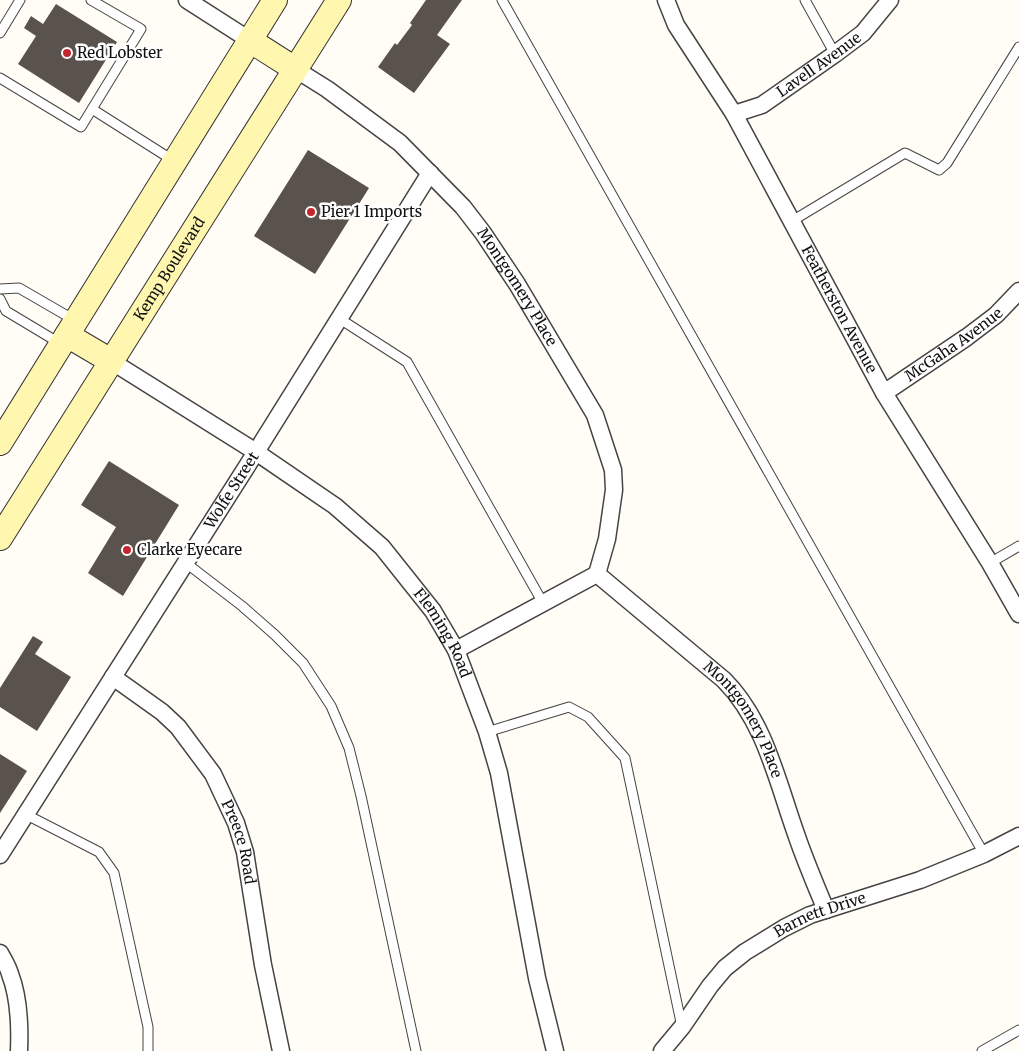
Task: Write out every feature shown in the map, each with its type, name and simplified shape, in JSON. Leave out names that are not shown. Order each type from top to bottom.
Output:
[{"type":"main road","points":[[0,443],[276,0]]},
{"type":"main road","name":"Kemp Boulevard","points":[[0,538],[339,0]]},
{"type":"main road","points":[[251,40],[296,69]]},
{"type":"main road","points":[[68,334],[111,361]]},
{"type":"street","points":[[187,0],[251,40]]},
{"type":"street","name":"Featherston Avenue","points":[[666,0],[676,25],[734,114],[884,393],[990,563],[1019,614]]},
{"type":"street","name":"Lavell Avenue","points":[[734,114],[762,105],[835,54],[863,33],[890,0]]},
{"type":"street","name":"Montgomery Place","points":[[296,69],[327,89],[400,143],[463,207],[517,284],[595,415],[612,470],[614,490],[607,539],[597,574],[724,680],[735,691],[747,708],[766,747],[826,910]]},
{"type":"street","name":"Wolfe Street","points":[[0,855],[340,319],[430,173]]},
{"type":"street","name":"McGaha Avenue","points":[[884,393],[967,337],[996,315],[1019,291]]},
{"type":"street","name":"Fleming Road","points":[[111,361],[256,452],[336,506],[382,547],[433,611],[456,650],[488,732],[499,773],[537,978],[555,1051]]},
{"type":"street","points":[[456,650],[597,574]]},
{"type":"street","name":"Preece Road","points":[[113,677],[162,712],[178,727],[213,774],[236,823],[245,852],[281,1051]]},
{"type":"street","name":"Barnett Drive","points":[[662,1051],[725,968],[784,928],[810,915],[920,880],[984,854],[1019,836]]},
{"type":"street","points":[[0,952],[11,974],[20,1036],[19,1051]]},
{"type":"lane","points":[[0,33],[20,0]]},
{"type":"lane","points":[[0,78],[81,127],[141,29],[91,0]]},
{"type":"lane","points":[[502,0],[984,854]]},
{"type":"lane","points":[[805,0],[835,54]]},
{"type":"lane","points":[[792,221],[905,154],[939,170],[948,163],[1019,47]]},
{"type":"lane","points":[[92,109],[176,162]]},
{"type":"lane","points":[[0,289],[19,288],[68,334]]},
{"type":"lane","points":[[0,299],[6,311],[68,334]]},
{"type":"lane","points":[[340,319],[407,362],[543,603]]},
{"type":"lane","points":[[990,563],[1019,546]]},
{"type":"lane","points":[[186,563],[242,606],[275,635],[303,663],[331,706],[349,748],[361,796],[416,1051]]},
{"type":"lane","points":[[488,732],[569,707],[588,717],[626,758],[682,1027]]},
{"type":"lane","points":[[25,814],[99,852],[114,873],[148,1027],[148,1051]]},
{"type":"lane","points":[[982,1051],[1019,1030]]},
{"type":"building","points":[[426,0],[462,0],[437,35],[450,44],[414,93],[378,67],[395,43],[397,45],[412,25],[410,23]]},
{"type":"building","name":"Red Lobster","points":[[56,4],[117,42],[79,103],[18,64],[36,36],[24,28],[31,16],[43,24]]},
{"type":"building","name":"Pier 1 Imports","points":[[308,150],[369,188],[315,274],[254,236]]},
{"type":"building","name":"Clarke Eyecare","points":[[109,461],[179,505],[123,596],[88,573],[116,527],[81,505]]},
{"type":"building","points":[[33,636],[43,642],[35,654],[71,677],[37,731],[0,707],[0,688]]},
{"type":"building","points":[[0,754],[27,771],[0,813]]},
{"type":"place","name":"Red Lobster","points":[[67,53]]},
{"type":"place","name":"Pier 1 Imports","points":[[311,212]]},
{"type":"place","name":"Clarke Eyecare","points":[[127,550]]}]
